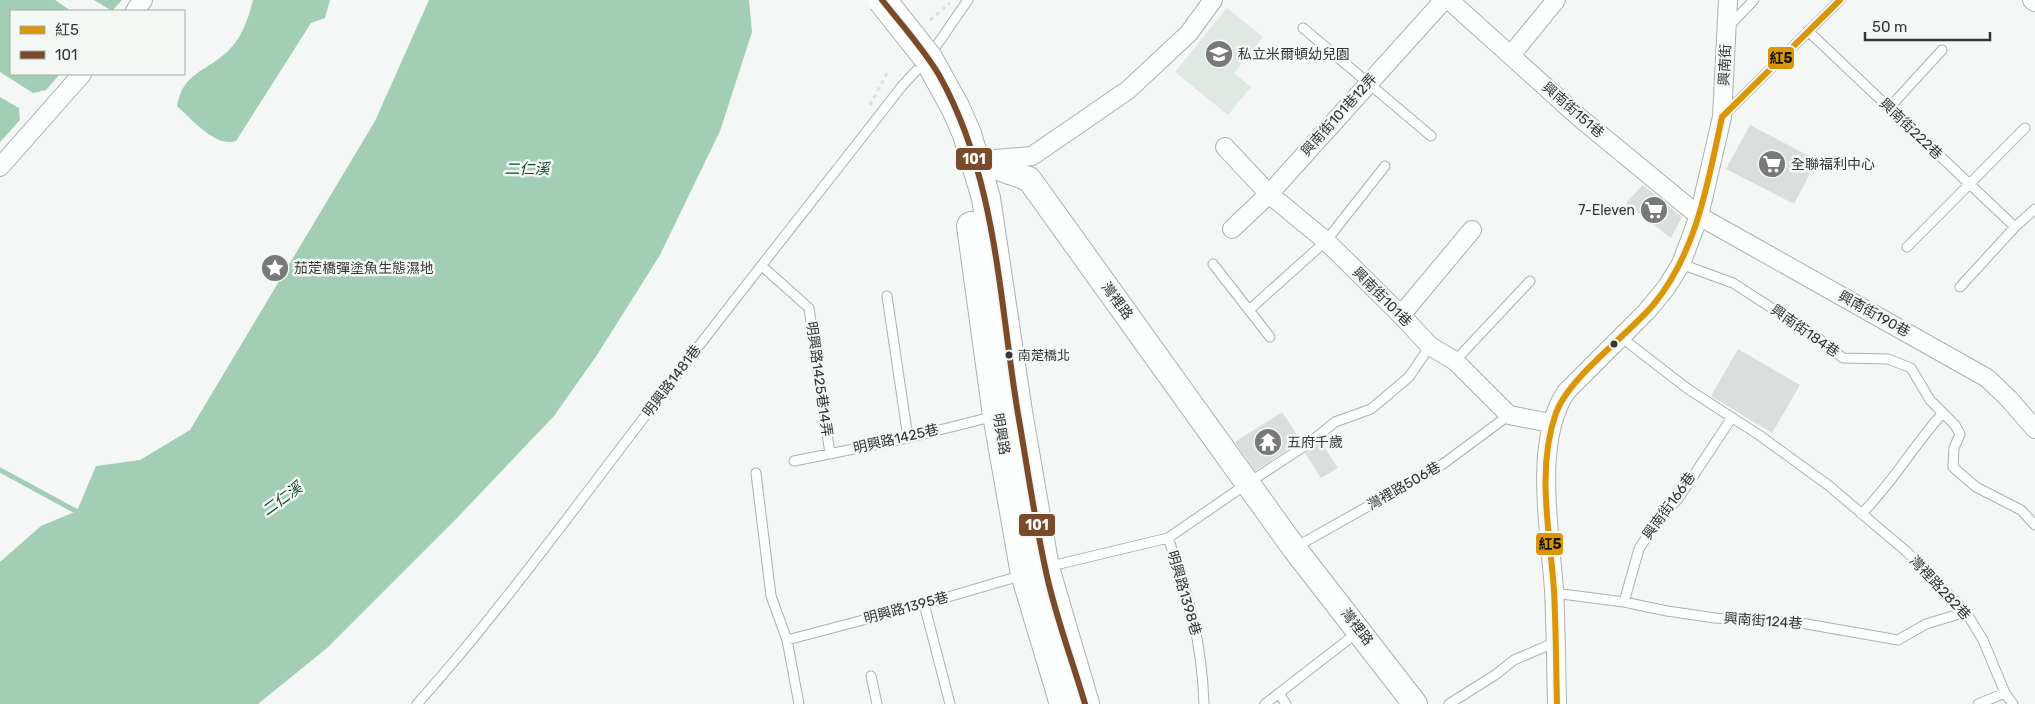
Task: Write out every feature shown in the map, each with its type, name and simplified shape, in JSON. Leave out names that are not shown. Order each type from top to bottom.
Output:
[{"type":"main road","name":"明興路","points":[[882,0],[928,58],[955,107],[976,160],[986,198],[1018,412],[1035,571],[1085,704]]},
{"type":"main road","name":"明興路","points":[[976,160],[968,204],[998,415],[1064,704]]},
{"type":"street","points":[[976,160],[1032,156],[1128,90],[1189,33],[1213,0]]},
{"type":"street","name":"興南街101巷12弄","points":[[1232,229],[1269,194],[1444,0]]},
{"type":"street","name":"興南街151巷","points":[[1449,0],[1580,118],[1699,216]]},
{"type":"street","points":[[1511,55],[1556,0]]},
{"type":"street","name":"興南街","points":[[1557,704],[1554,593],[1546,467],[1551,423],[1556,406],[1566,392],[1622,338],[1666,288],[1680,264],[1699,216],[1722,117],[1728,0]]},
{"type":"street","points":[[0,168],[81,75]]},
{"type":"street","name":"興南街101巷","points":[[1225,147],[1269,194],[1326,241],[1402,314],[1430,346],[1455,361],[1509,415]]},
{"type":"street","name":"灣裡路","points":[[976,160],[1029,179],[1294,548],[1416,704]]},
{"type":"street","name":"興南街190巷","points":[[1699,216],[1986,378],[2009,398],[2035,429]]},
{"type":"street","points":[[1402,314],[1472,230]]},
{"type":"street","points":[[1509,415],[1551,423]]},
{"type":"lane","points":[[928,58],[968,0]]},
{"type":"lane","points":[[1727,27],[1754,0]]},
{"type":"lane","points":[[1722,117],[1840,0]]},
{"type":"lane","points":[[1303,28],[1367,84],[1431,136]]},
{"type":"lane","name":"興南街222巷","points":[[1808,31],[2015,227]]},
{"type":"lane","points":[[1889,108],[1942,50]]},
{"type":"lane","name":"明興路1481巷","points":[[417,704],[451,666],[523,576],[902,86],[928,58]]},
{"type":"lane","points":[[1907,247],[2025,128]]},
{"type":"lane","points":[[1249,310],[1326,241],[1385,166]]},
{"type":"lane","points":[[1960,287],[2015,227],[2035,209]]},
{"type":"lane","points":[[1213,264],[1270,337]]},
{"type":"lane","name":"興南街184巷","points":[[1680,264],[1733,283],[1818,338],[1843,358],[1888,359],[1911,368],[1930,400],[1955,425],[1960,434],[1954,448],[1953,467],[1976,487],[2021,510],[2035,525]]},
{"type":"lane","name":"明興路1425巷14弄","points":[[762,266],[809,308],[830,454]]},
{"type":"lane","points":[[1455,361],[1530,281]]},
{"type":"lane","points":[[887,296],[908,438]]},
{"type":"lane","points":[[1622,338],[1731,419],[1759,436],[1828,485],[1861,514],[1899,471],[1920,437],[1942,414]]},
{"type":"lane","points":[[1168,538],[1248,482],[1308,444],[1335,422],[1371,409],[1409,377],[1430,346]]},
{"type":"lane","name":"明興路1425巷","points":[[794,461],[908,438],[998,415]]},
{"type":"lane","name":"灣裡路506巷","points":[[1294,548],[1443,464],[1509,415]]},
{"type":"lane","name":"興南街166巷","points":[[1624,602],[1638,549],[1658,519],[1678,498],[1731,419]]},
{"type":"lane","points":[[756,473],[771,596],[787,640],[799,704]]},
{"type":"lane","name":"灣裡路282巷","points":[[1861,514],[1907,552],[1966,612],[1984,640],[2005,693],[2013,704]]},
{"type":"lane","name":"明興路1398巷","points":[[1035,571],[1168,538],[1183,579],[1197,633],[1202,660],[1204,704]]},
{"type":"lane","name":"明興路1395巷","points":[[787,640],[924,604],[1035,571]]},
{"type":"lane","name":"興南街124巷","points":[[1554,593],[1624,602],[1667,611],[1760,622],[1801,623],[1898,640],[1926,624],[1966,612]]},
{"type":"lane","points":[[924,604],[950,704]]},
{"type":"lane","points":[[1265,704],[1360,630]]},
{"type":"lane","points":[[1449,704],[1495,675],[1514,660],[1556,642]]},
{"type":"lane","points":[[871,676],[877,704]]},
{"type":"lane","points":[[1279,693],[1286,704]]},
{"type":"lane","points":[[1978,704],[2005,693]]},
{"type":"path","points":[[930,20],[954,0]]},
{"type":"shaded area","name":"私立米爾頓幼兒園","points":[[1227,8],[1263,37],[1234,73],[1251,87],[1228,115],[1175,72]]},
{"type":"water","points":[[0,0],[55,0],[70,10],[10,10],[10,75],[59,75],[46,90],[33,93],[0,72]]},
{"type":"water","points":[[94,0],[122,0],[113,10]]},
{"type":"water","points":[[253,0],[330,0],[325,18],[311,23],[236,141],[228,142],[220,140],[204,131],[177,106],[184,86],[190,79],[220,58],[233,46],[247,21]]},
{"type":"water","name":"二仁溪","points":[[429,0],[749,0],[752,32],[720,131],[660,255],[597,355],[554,416],[457,518],[327,648],[258,704],[0,704],[0,562],[41,526],[77,511],[96,466],[140,460],[190,430],[375,121]]},
{"type":"water","points":[[0,97],[19,108],[20,120],[0,142]]},
{"type":"building","name":"全聯福利中心","points":[[1750,125],[1817,160],[1794,204],[1726,169]]},
{"type":"building","name":"7-Eleven","points":[[1643,185],[1682,217],[1671,238],[1626,203]]},
{"type":"building","points":[[1738,349],[1800,385],[1772,433],[1711,396]]},
{"type":"building","name":"五府千歲","points":[[1282,412],[1301,441],[1255,471],[1235,442]]},
{"type":"building","points":[[1321,442],[1338,468],[1321,478],[1305,453]]},
{"type":"waterway","points":[[0,470],[83,515]]},
{"type":"transit line","name":"101","points":[[882,0],[919,46],[939,75],[958,114],[973,155],[993,240],[1018,414],[1041,548],[1053,601],[1085,704]]},
{"type":"transit line","name":"紅5","points":[[1722,117],[1840,0]]},
{"type":"transit line","name":"紅5","points":[[1557,704],[1554,590],[1546,501],[1547,456],[1550,434],[1556,413],[1573,385],[1654,304],[1681,262],[1691,239],[1706,191],[1722,117]]},
{"type":"place","name":"私立米爾頓幼兒園","points":[[1219,54]]},
{"type":"place","name":"全聯福利中心","points":[[1772,164]]},
{"type":"place","name":"7-Eleven","points":[[1654,210]]},
{"type":"place","name":"茄萣橋彈塗魚生態濕地","points":[[275,268]]},
{"type":"place","name":"南萣橋北","points":[[1009,355]]},
{"type":"place","name":"五府千歲","points":[[1268,442]]}]
